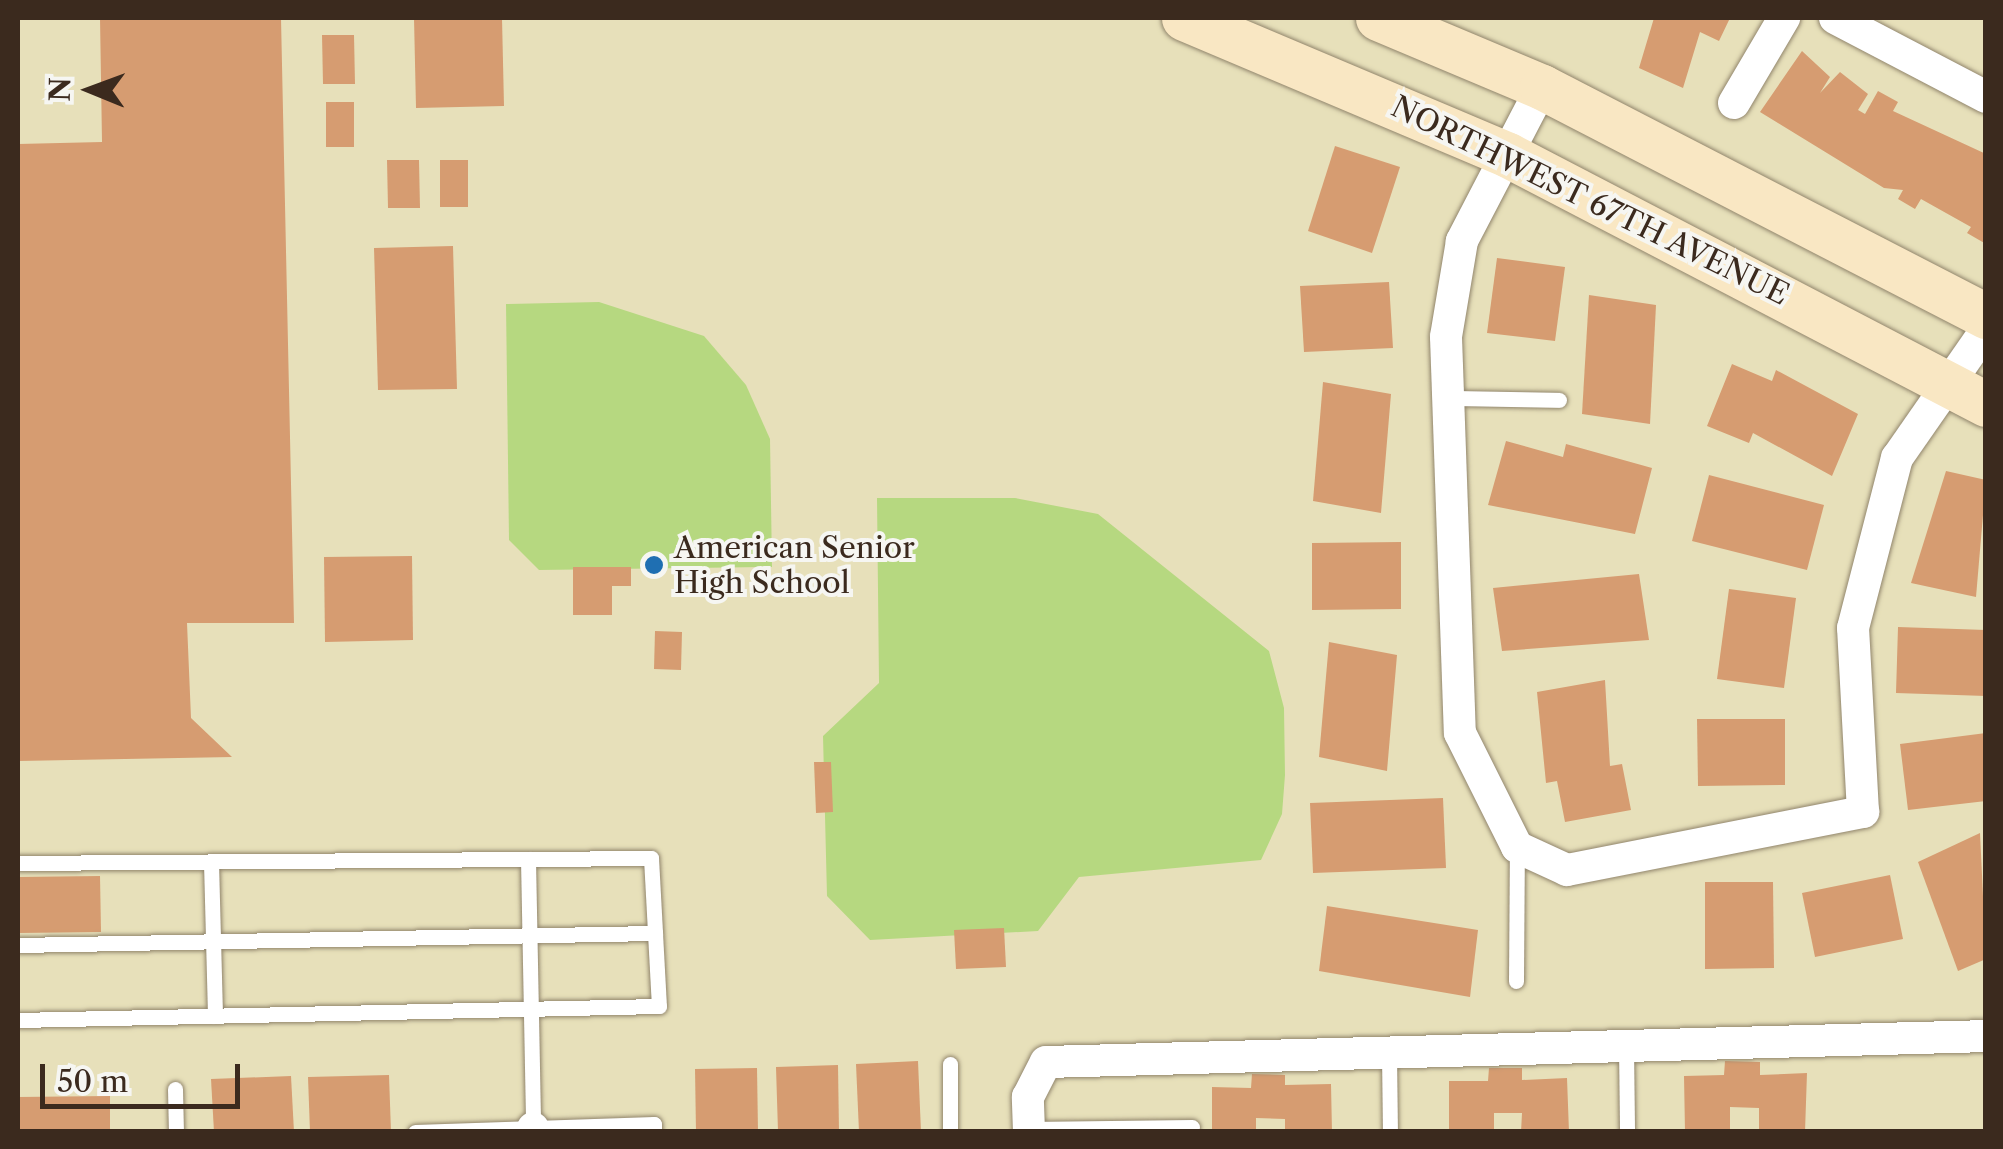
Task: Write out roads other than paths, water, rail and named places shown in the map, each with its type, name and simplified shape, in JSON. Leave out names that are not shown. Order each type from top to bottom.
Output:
[{"type":"main road","name":"NORTHWEST 67TH AVENUE","points":[[1184,18],[1508,155],[1966,394]]},
{"type":"main road","points":[[1378,18],[1542,87],[1986,316]]},
{"type":"street","points":[[1734,103],[1784,18]]},
{"type":"street","points":[[1836,18],[1986,97]]},
{"type":"street","points":[[1542,87],[1462,241],[1446,337],[1460,733],[1516,847],[1567,870],[1863,812],[1853,628],[1897,458],[1966,394],[1986,330]]},
{"type":"street","points":[[1028,1130],[1028,1097],[1046,1062],[1986,1036]]},
{"type":"lane","points":[[1448,398],[1559,400]]},
{"type":"lane","points":[[1516,847],[1516,981]]},
{"type":"lane","points":[[18,863],[651,858],[659,1006],[18,1020]]},
{"type":"lane","points":[[528,859],[533,1130]]},
{"type":"lane","points":[[211,862],[215,1016]]},
{"type":"lane","points":[[18,945],[655,932]]},
{"type":"lane","points":[[1626,1046],[1628,1132]]},
{"type":"lane","points":[[1389,1053],[1390,1132]]},
{"type":"lane","points":[[950,1064],[950,1132]]},
{"type":"lane","points":[[175,1089],[176,1132]]},
{"type":"lane","points":[[416,1132],[654,1124],[654,1132]]},
{"type":"lane","points":[[1028,1130],[1192,1127]]},
{"type":"place","name":"American Senior High School","points":[[654,565]]}]
